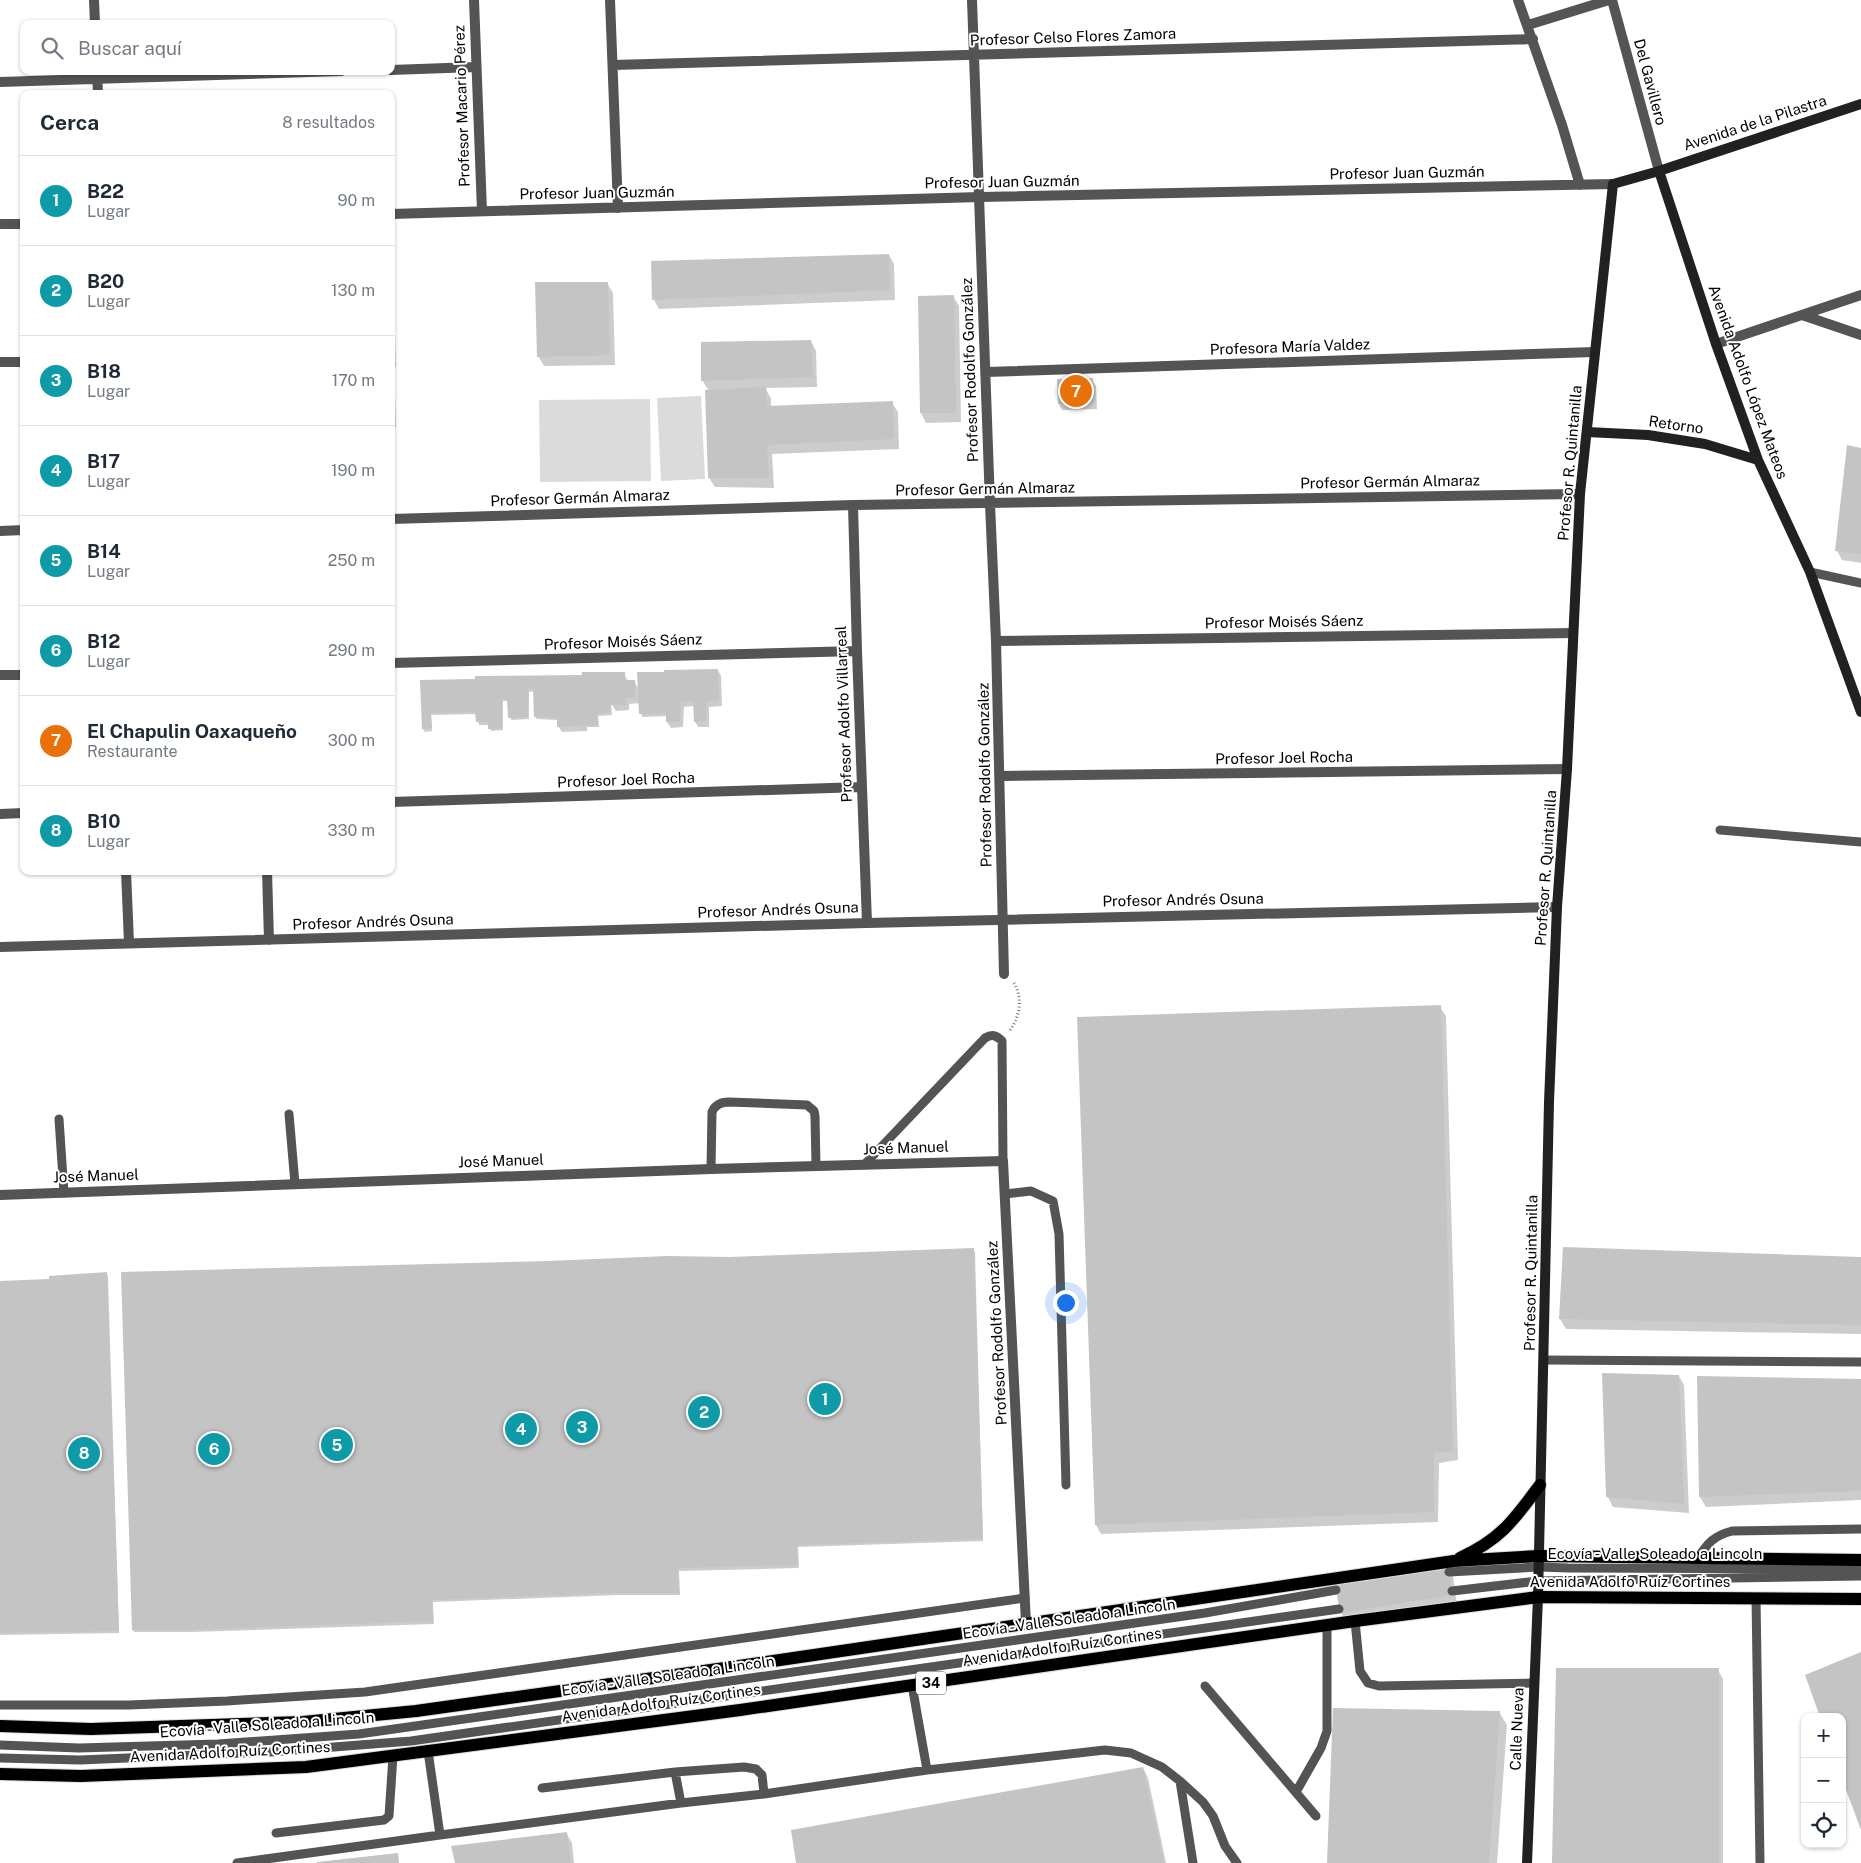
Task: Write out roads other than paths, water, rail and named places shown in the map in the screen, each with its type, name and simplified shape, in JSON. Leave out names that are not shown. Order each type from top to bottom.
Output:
[{"type":"main road","points":[[1451,1567],[1495,1538],[1513,1522],[1540,1485]]},
{"type":"main road","name":"Avenida Adolfo Ruíz Cortines","points":[[0,1726],[90,1729],[304,1722],[406,1712],[732,1667],[1026,1623],[1451,1567],[1539,1561],[1697,1559],[1861,1560]]},
{"type":"main road","name":"Avenida Adolfo Ruíz Cortines","points":[[0,1774],[81,1776],[306,1767],[912,1685],[1538,1596],[1861,1599]]},
{"type":"street","points":[[94,0],[95,20]]},
{"type":"street","name":"Profesor Macario Pérez","points":[[474,0],[482,211]]},
{"type":"street","points":[[610,0],[618,208]]},
{"type":"street","name":"Profesor Rodolfo González","points":[[972,0],[1001,776],[1004,974]]},
{"type":"street","points":[[1518,0],[1533,39],[1580,185]]},
{"type":"street","points":[[1528,25],[1611,0]]},
{"type":"street","name":"Del Gavillero","points":[[1611,0],[1659,171]]},
{"type":"street","name":"Profesor Celso Flores Zamora","points":[[613,65],[1533,39]]},
{"type":"street","points":[[395,70],[476,67]]},
{"type":"street","points":[[0,82],[97,75],[98,90]]},
{"type":"street","name":"Avenida de la Pilastra","points":[[1613,184],[1659,171],[1861,104]]},
{"type":"street","name":"Avenida Adolfo López Mateos","points":[[1659,171],[1716,344],[1758,460],[1810,572],[1861,712]]},
{"type":"street","name":"Profesor Juan Guzmán","points":[[395,214],[980,197],[1613,184]]},
{"type":"street","name":"Profesor R. Quintanilla","points":[[1538,1582],[1549,1102],[1557,907],[1567,769],[1580,494],[1613,184]]},
{"type":"street","points":[[0,224],[20,224]]},
{"type":"street","points":[[1716,344],[1861,295]]},
{"type":"street","points":[[1802,315],[1861,335]]},
{"type":"street","name":"Profesora María Valdez","points":[[986,372],[1595,352]]},
{"type":"street","points":[[0,362],[20,362]]},
{"type":"street","name":"Retorno","points":[[1587,432],[1648,435],[1705,444],[1758,460]]},
{"type":"street","name":"Profesor Germán Almaraz","points":[[395,519],[853,505],[1580,494]]},
{"type":"street","name":"Profesor Adolfo Villarreal","points":[[853,505],[856,651],[867,922]]},
{"type":"street","points":[[0,531],[20,530]]},
{"type":"street","name":"Profesor Moisés Sáenz","points":[[996,641],[1573,633]]},
{"type":"street","name":"Profesor Moisés Sáenz","points":[[395,664],[856,651]]},
{"type":"street","points":[[0,675],[20,675]]},
{"type":"street","name":"Profesor Joel Rocha","points":[[1001,776],[1567,769]]},
{"type":"street","name":"Profesor Joel Rocha","points":[[395,802],[862,788]]},
{"type":"street","points":[[0,814],[20,813]]},
{"type":"street","points":[[126,875],[129,943]]},
{"type":"street","points":[[267,875],[269,940]]},
{"type":"street","name":"Profesor Andrés Osuna","points":[[0,947],[867,922],[1557,907]]},
{"type":"street","name":"Profesor Rodolfo González","points":[[1003,1161],[1026,1623]]},
{"type":"street","name":"José Manuel","points":[[0,1195],[711,1169],[1003,1161]]},
{"type":"street","name":"Calle Nueva","points":[[1527,1863],[1538,1582]]},
{"type":"lane","points":[[1810,572],[1861,583]]},
{"type":"lane","points":[[1720,830],[1861,842]]},
{"type":"lane","name":"Profesor Rodolfo González","points":[[864,1165],[985,1038],[991,1035],[998,1036],[1002,1041],[1003,1161]]},
{"type":"lane","points":[[711,1169],[712,1112],[718,1104],[729,1102],[808,1105],[814,1111],[815,1116],[816,1166]]},
{"type":"lane","points":[[289,1114],[295,1184]]},
{"type":"lane","points":[[59,1119],[64,1193]]},
{"type":"lane","points":[[1005,1194],[1031,1191],[1053,1201],[1059,1234],[1066,1485]]},
{"type":"lane","points":[[1544,1360],[1861,1362]]},
{"type":"lane","points":[[1697,1559],[1709,1542],[1720,1534],[1732,1531],[1861,1529]]},
{"type":"lane","name":"Ecovía - Valle Soleado a Lincoln","points":[[1539,1561],[1568,1568],[1861,1569]]},
{"type":"lane","points":[[1452,1591],[1538,1582],[1861,1576]]},
{"type":"lane","name":"Ecovía - Valle Soleado a Lincoln","points":[[0,1745],[79,1748],[218,1744],[359,1734],[1204,1613],[1336,1590]]},
{"type":"lane","points":[[0,1705],[207,1702],[300,1698],[365,1692],[1025,1598]]},
{"type":"lane","points":[[1756,1598],[1760,1863]]},
{"type":"lane","points":[[0,1758],[80,1760],[156,1757],[270,1752],[411,1741],[1339,1609]]},
{"type":"lane","points":[[1355,1621],[1360,1671],[1368,1684],[1388,1686],[1534,1683]]},
{"type":"lane","points":[[1296,1792],[1327,1731],[1327,1626]]},
{"type":"lane","points":[[912,1685],[927,1770]]},
{"type":"lane","points":[[1206,1686],[1316,1816]]},
{"type":"lane","points":[[237,1863],[681,1803],[764,1794],[927,1770],[1105,1750],[1131,1753],[1162,1767],[1180,1781],[1203,1802],[1213,1816],[1226,1846],[1237,1863]]},
{"type":"lane","points":[[428,1751],[440,1835]]},
{"type":"lane","points":[[276,1833],[384,1820],[388,1816],[393,1756]]},
{"type":"lane","points":[[542,1788],[675,1772],[744,1767],[759,1771],[762,1775],[764,1794]]},
{"type":"lane","points":[[675,1772],[681,1803]]},
{"type":"lane","points":[[1180,1781],[1193,1863]]},
{"type":"place","name":"El Chapulin Oaxaqueño","points":[[1076,391]]},
{"type":"place","name":"B22","points":[[825,1399]]},
{"type":"place","name":"B20","points":[[704,1412]]},
{"type":"place","name":"B18","points":[[582,1427]]},
{"type":"place","name":"B17","points":[[521,1429]]},
{"type":"place","name":"B14","points":[[337,1445]]},
{"type":"place","name":"B12","points":[[214,1449]]},
{"type":"place","name":"B10","points":[[84,1453]]}]
